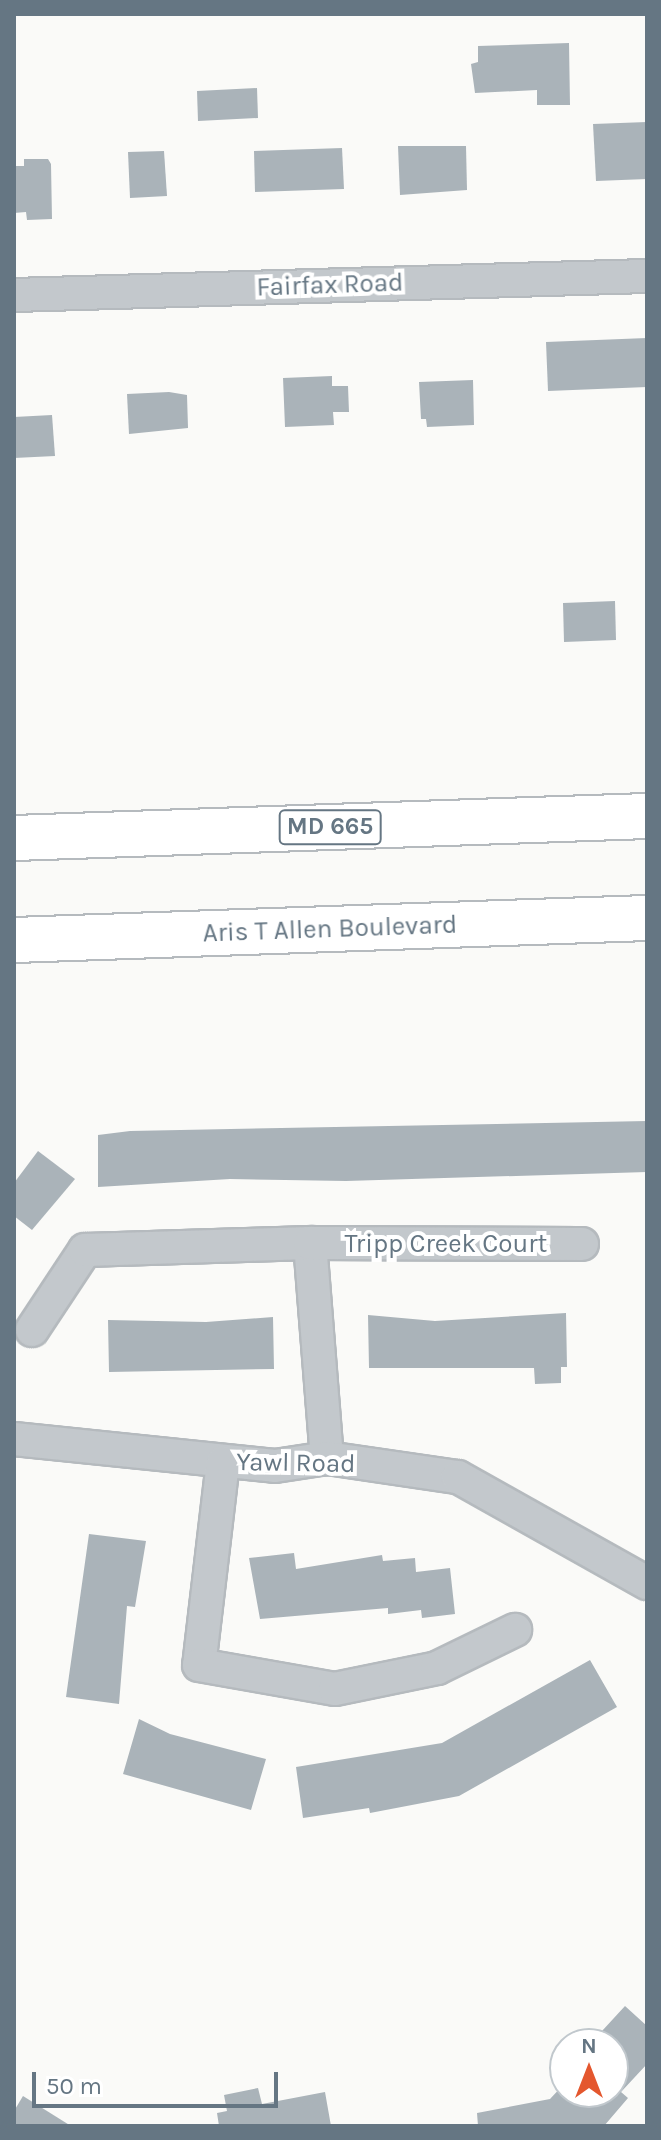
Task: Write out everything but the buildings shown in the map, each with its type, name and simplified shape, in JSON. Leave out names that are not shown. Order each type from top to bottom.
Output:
[{"type":"main road","name":"MD 665","points":[[14,838],[647,816]]},
{"type":"main road","name":"Aris T Allen Boulevard","points":[[14,940],[647,918]]},
{"type":"street","name":"Fairfax Road","points":[[14,295],[647,276]]},
{"type":"street","name":"Tripp Creek Court","points":[[310,1243],[327,1458]]},
{"type":"street","name":"Tripp Creek Court","points":[[32,1330],[85,1250],[310,1243],[582,1244]]},
{"type":"street","name":"Yawl Road","points":[[14,1439],[275,1466],[327,1458],[458,1477],[647,1583]]},
{"type":"street","points":[[223,1462],[199,1665],[335,1689],[437,1668],[515,1630]]}]
